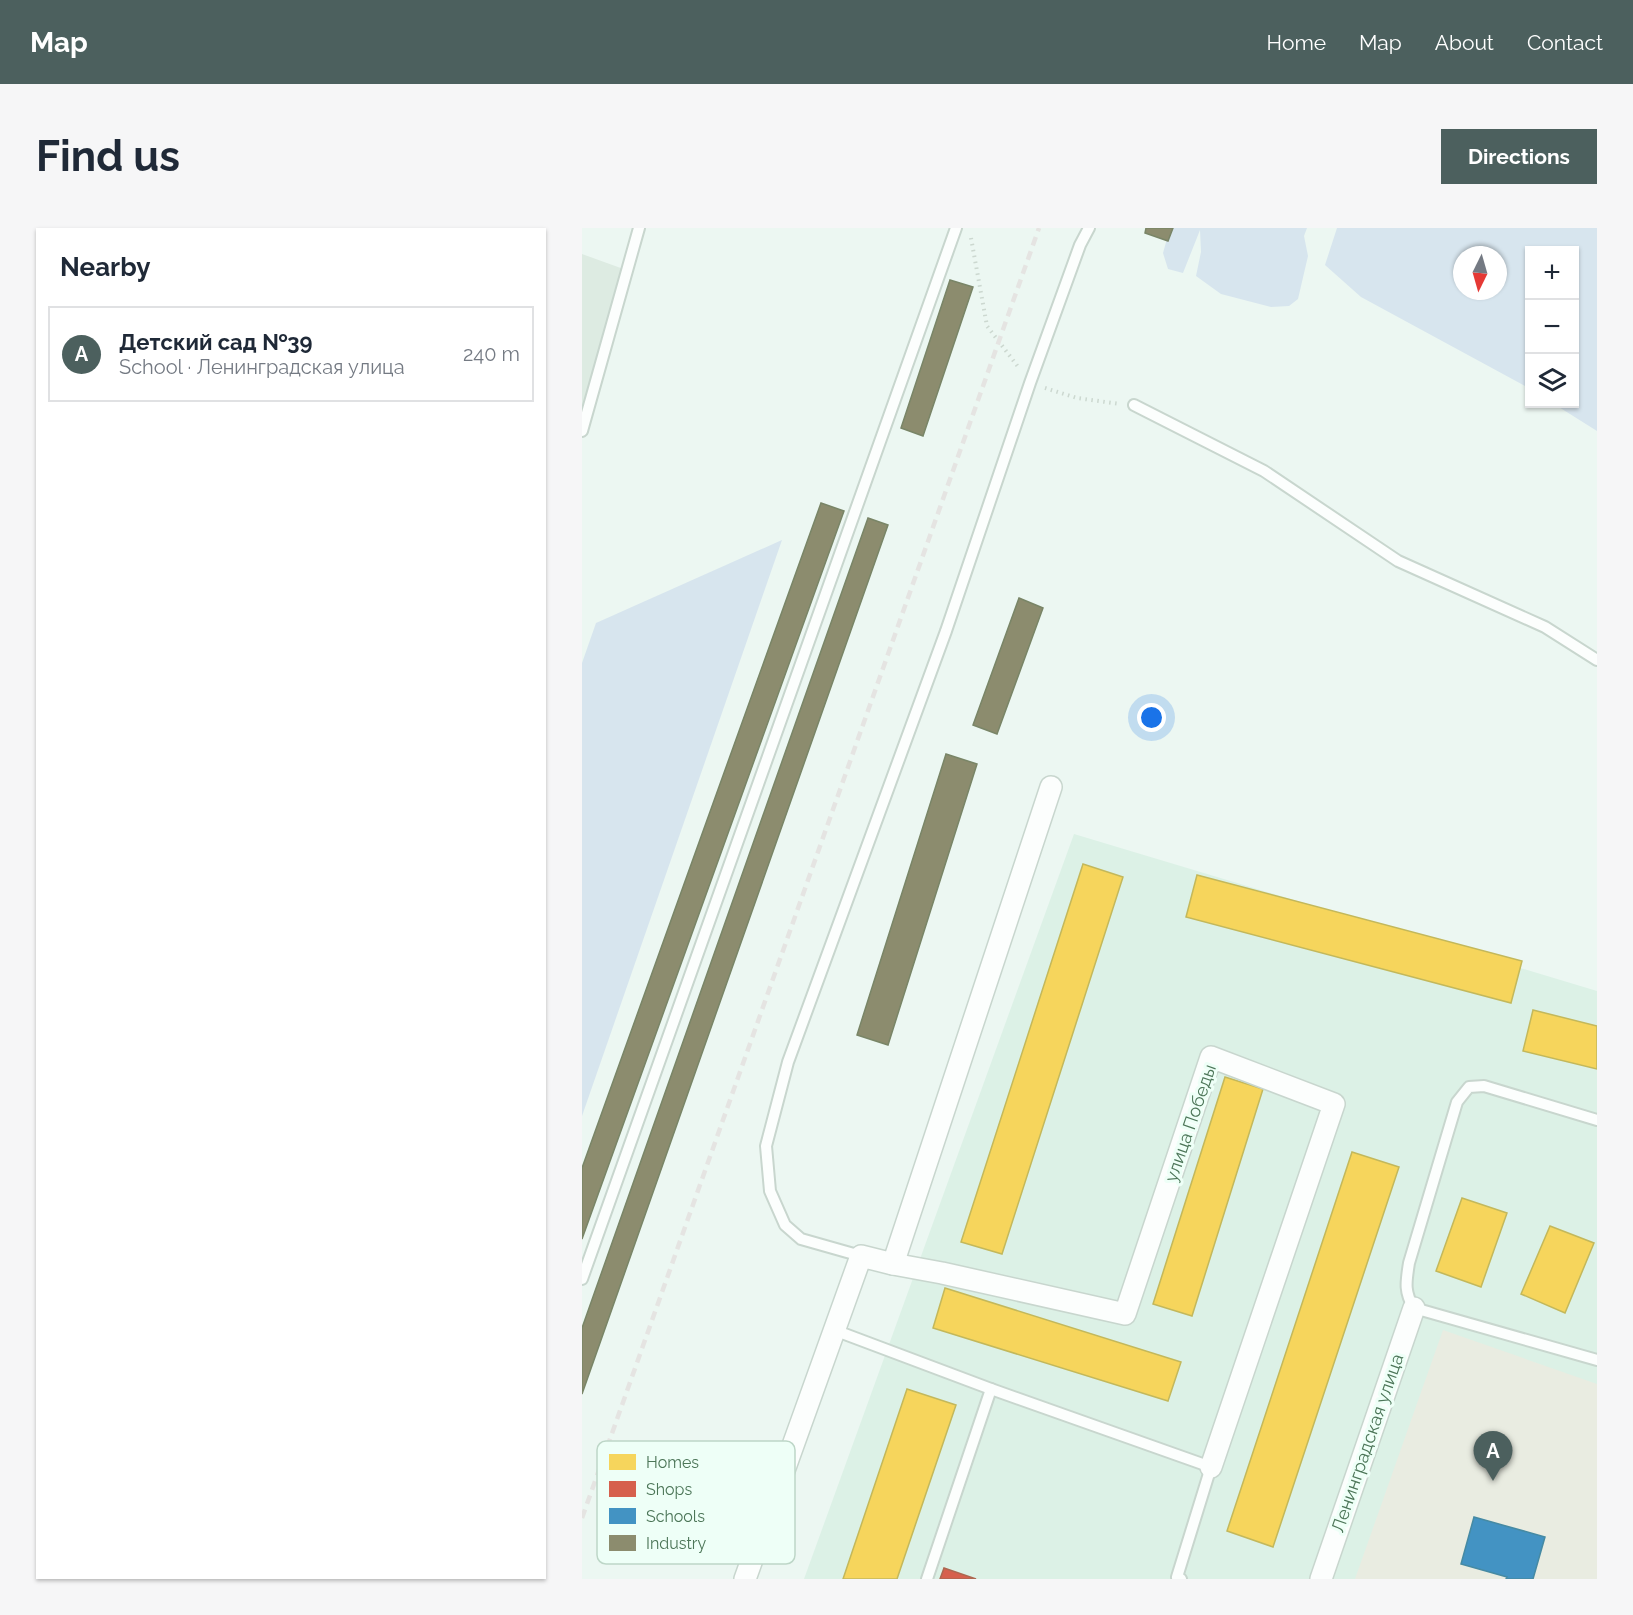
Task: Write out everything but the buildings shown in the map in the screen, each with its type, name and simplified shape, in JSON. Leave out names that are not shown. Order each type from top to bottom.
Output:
[{"type":"street","points":[[893,1264],[1051,788]]},
{"type":"street","name":"улица Победы","points":[[861,1256],[1125,1314],[1211,1057],[1334,1104],[1211,1467]]},
{"type":"street","points":[[794,1441],[861,1256]]},
{"type":"street","name":"Ленинградская улица","points":[[1321,1579],[1414,1308]]},
{"type":"street","points":[[745,1579],[750,1564]]},
{"type":"lane","points":[[582,431],[639,228]]},
{"type":"lane","points":[[582,1279],[956,228]]},
{"type":"lane","points":[[861,1256],[801,1239],[785,1225],[770,1191],[766,1146],[788,1062],[946,631],[1034,372],[1080,245],[1089,228]]},
{"type":"lane","points":[[1134,405],[1264,471],[1398,561],[1545,627],[1597,660]]},
{"type":"lane","points":[[1597,1120],[1484,1086],[1469,1087],[1456,1102],[1409,1263],[1406,1286],[1408,1299],[1414,1308],[1597,1360]]},
{"type":"lane","points":[[834,1330],[991,1389],[1211,1467],[1177,1577],[1181,1579]]},
{"type":"lane","points":[[927,1579],[991,1389]]},
{"type":"shaded area","points":[[1170,228],[1307,228],[1304,236],[1308,256],[1298,299],[1289,306],[1271,307],[1221,294],[1196,276],[1201,252],[1200,230],[1183,273],[1168,269],[1163,253]]},
{"type":"shaded area","points":[[1337,228],[1597,228],[1597,431],[1560,408],[1579,408],[1579,246],[1525,246],[1525,386],[1361,297],[1325,265]]},
{"type":"shaded area","points":[[582,254],[629,271],[582,421]]},
{"type":"shaded area","points":[[782,540],[582,1116],[582,663],[596,623]]},
{"type":"shaded area","points":[[1074,834],[1597,991],[1597,1579],[804,1579]]},
{"type":"shaded area","points":[[1443,1330],[1597,1384],[1597,1579],[1355,1579]]},
{"type":"railway","points":[[609,1441],[1039,228]]},
{"type":"railway","points":[[582,1518],[597,1476]]},
{"type":"place","name":"Детский сад №39","points":[[1493,1481]]}]
